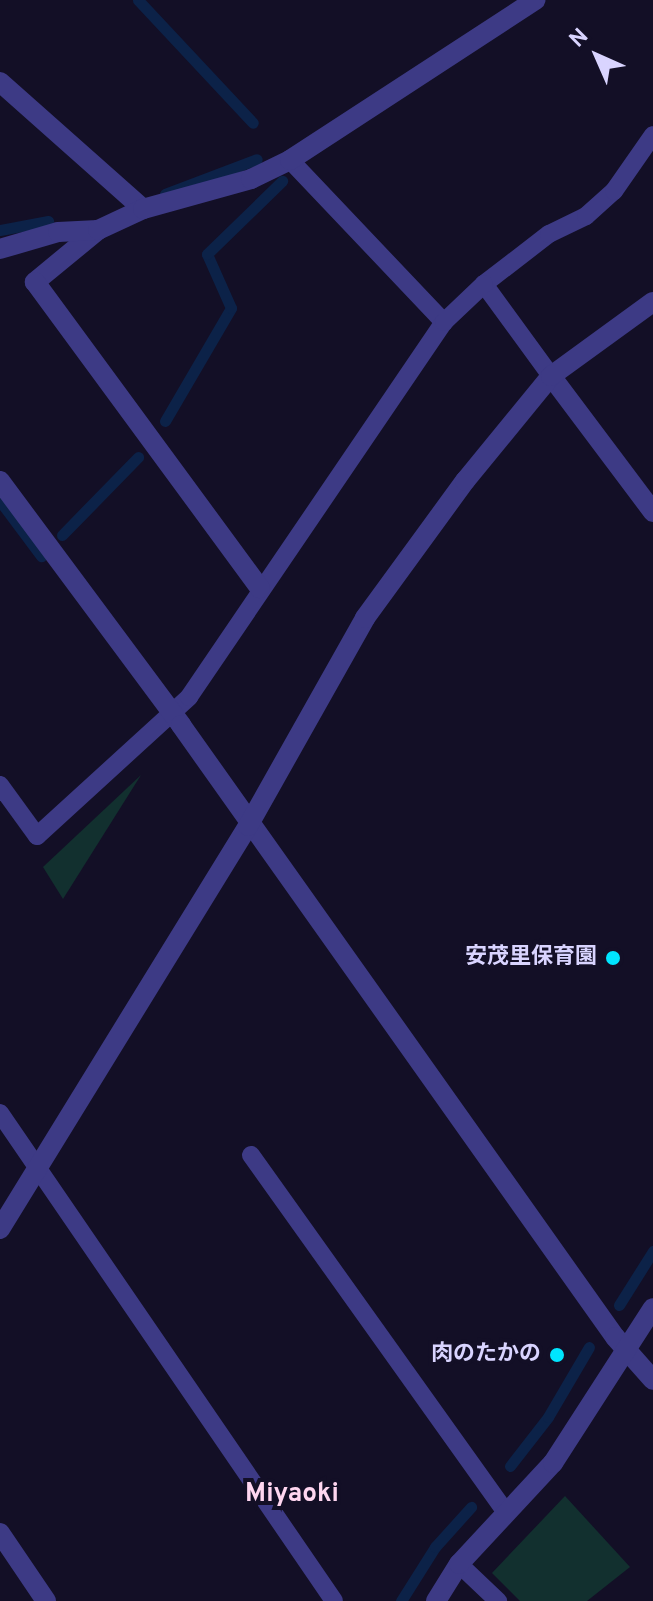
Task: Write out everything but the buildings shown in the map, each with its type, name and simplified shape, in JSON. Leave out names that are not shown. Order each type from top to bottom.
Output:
[{"type":"street","points":[[260,588],[35,282],[98,230],[143,209],[251,179],[290,160],[535,0]]},
{"type":"street","points":[[0,82],[143,209]]},
{"type":"street","points":[[0,249],[58,232],[98,230]]},
{"type":"street","points":[[0,1229],[248,826],[365,618],[465,481],[551,376],[653,302]]},
{"type":"street","points":[[551,376],[653,512]]},
{"type":"street","points":[[0,481],[172,714],[248,826],[625,1351],[653,1380]]},
{"type":"street","points":[[436,1601],[459,1564],[505,1511],[553,1463],[653,1308]]},
{"type":"street","points":[[0,1533],[46,1601]]},
{"type":"lane","points":[[0,785],[37,836],[172,714],[189,697],[260,588],[444,322],[484,284],[549,234],[586,216],[614,191],[653,135]]},
{"type":"lane","points":[[290,160],[444,322]]},
{"type":"lane","points":[[484,284],[551,376]]},
{"type":"lane","points":[[0,1113],[334,1601]]},
{"type":"lane","points":[[251,1155],[505,1511]]},
{"type":"lane","points":[[459,1564],[498,1601]]},
{"type":"green space","points":[[141,775],[63,899],[43,867]]},
{"type":"green space","points":[[565,1496],[630,1567],[587,1601],[520,1601],[492,1573]]},
{"type":"waterway","points":[[138,0],[253,123]]},
{"type":"waterway","points":[[165,194],[257,159]]},
{"type":"waterway","points":[[165,421],[231,308],[207,254],[282,181]]},
{"type":"waterway","points":[[0,230],[48,221]]},
{"type":"waterway","points":[[62,535],[138,457]]},
{"type":"waterway","points":[[0,501],[41,556]]},
{"type":"waterway","points":[[619,1305],[653,1251]]},
{"type":"waterway","points":[[510,1466],[548,1417],[589,1347]]},
{"type":"waterway","points":[[401,1601],[435,1547],[471,1507]]},
{"type":"place","name":"安茂里保育園","points":[[613,958]]},
{"type":"place","name":"肉のたかの","points":[[557,1355]]},
{"type":"district","name":"Miyaoki","points":[[292,1495]]}]
